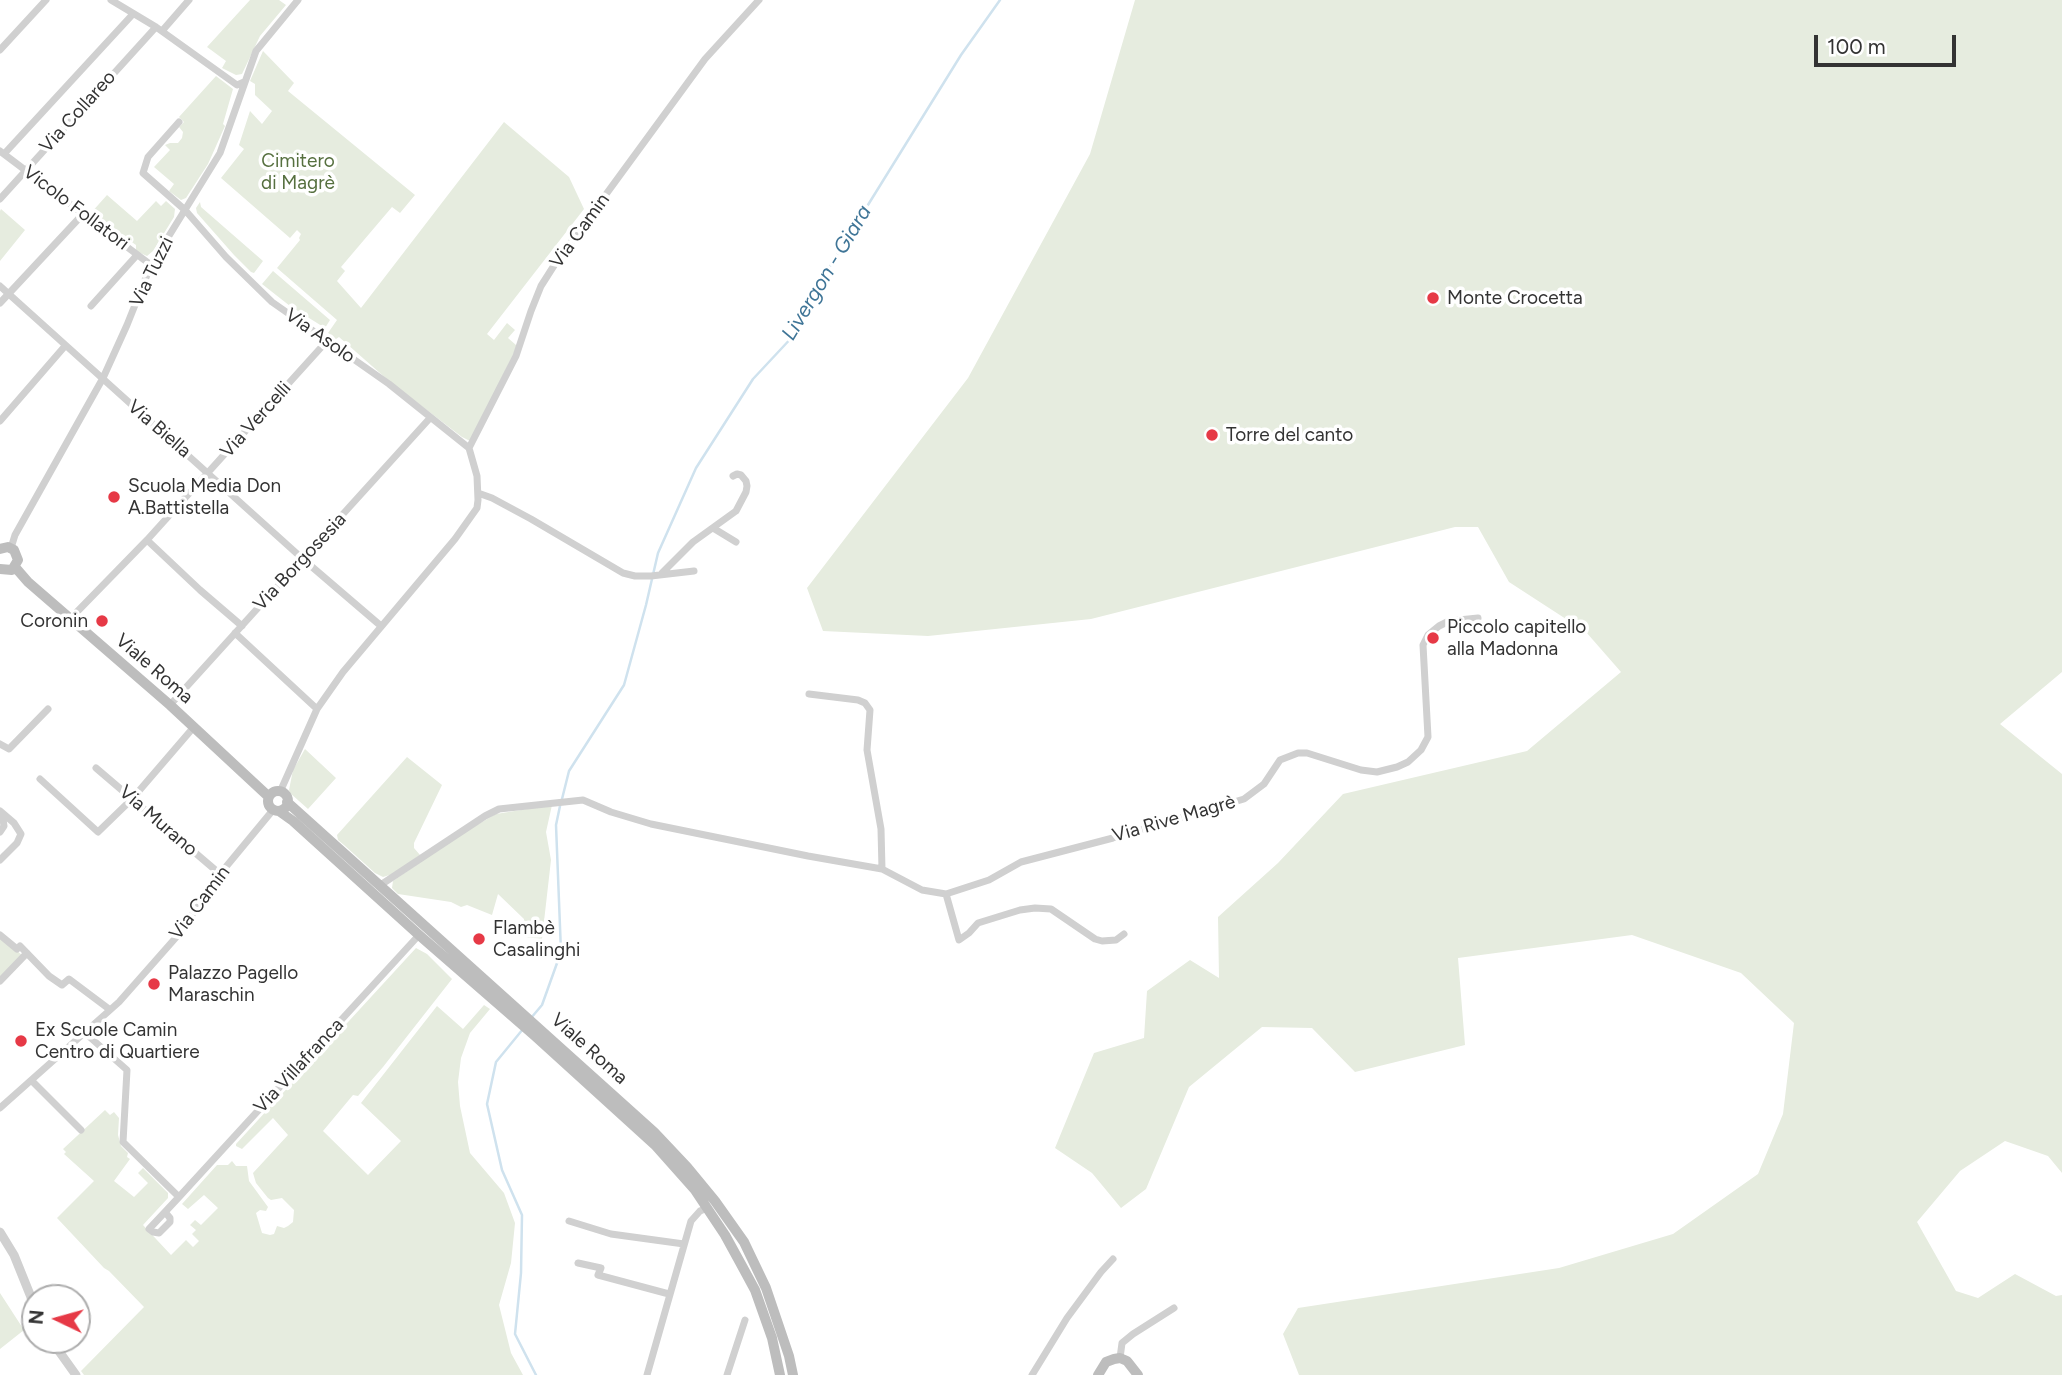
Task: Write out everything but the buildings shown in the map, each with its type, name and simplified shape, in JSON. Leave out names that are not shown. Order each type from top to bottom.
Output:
[{"type":"main road","points":[[0,569],[8,571],[15,567],[18,556],[5,548]]},
{"type":"main road","name":"Viale Roma","points":[[15,567],[269,797]]},
{"type":"main road","points":[[272,793],[284,797],[285,808],[276,810],[269,806],[272,793]]},
{"type":"main road","name":"Viale Roma","points":[[284,797],[376,889],[581,1072],[655,1145],[695,1190],[725,1235],[755,1290],[772,1338],[780,1375]]},
{"type":"main road","name":"Viale Roma","points":[[276,810],[376,889]]},
{"type":"main road","name":"Viale Roma","points":[[581,1072],[654,1132],[715,1201],[744,1242],[766,1288],[793,1375]]},
{"type":"main road","points":[[1098,1375],[1106,1362],[1120,1358],[1127,1361],[1138,1375]]},
{"type":"street","points":[[0,50],[46,0]]},
{"type":"street","points":[[111,0],[159,29],[237,85],[244,82]]},
{"type":"street","name":"Via Collareo","points":[[0,199],[189,0]]},
{"type":"street","name":"Via Tuzzi","points":[[5,548],[15,535],[103,378],[151,265],[220,153],[244,82],[261,44],[298,0]]},
{"type":"street","name":"Via Camin","points":[[469,448],[516,356],[536,298],[555,264],[705,59],[759,0]]},
{"type":"street","points":[[2,152],[133,13]]},
{"type":"street","name":"Via Asolo","points":[[179,122],[148,157],[143,173],[185,210],[272,302],[389,384],[469,448]]},
{"type":"street","name":"Vicolo Follatori","points":[[2,152],[151,265]]},
{"type":"street","points":[[0,303],[83,214]]},
{"type":"street","points":[[91,306],[137,255]]},
{"type":"street","name":"Via Biella","points":[[0,286],[304,560],[382,626]]},
{"type":"street","name":"Via Vercelli","points":[[70,619],[209,473],[326,342]]},
{"type":"street","points":[[0,421],[65,346]]},
{"type":"street","name":"Via Borgosesia","points":[[170,705],[430,418]]},
{"type":"street","points":[[284,797],[317,709],[343,672],[455,539],[477,508],[477,475],[469,448]]},
{"type":"street","points":[[659,575],[667,570],[693,541],[736,511],[746,492],[746,481],[737,474],[733,476]]},
{"type":"street","points":[[478,494],[492,498],[531,519],[623,573],[635,576],[694,571]]},
{"type":"street","points":[[713,528],[736,542]]},
{"type":"street","points":[[147,540],[242,626]]},
{"type":"street","name":"Via Rive Magrè","points":[[946,894],[989,880],[1021,862],[1244,799],[1264,784],[1280,760],[1298,753],[1307,753],[1377,772],[1408,762],[1421,750],[1428,737],[1423,645],[1428,635],[1449,621],[1478,618]]},
{"type":"street","points":[[235,633],[317,709]]},
{"type":"street","points":[[809,694],[858,700],[865,703],[870,710],[867,750],[881,830],[881,869]]},
{"type":"street","points":[[0,744],[9,749],[48,709]]},
{"type":"street","points":[[40,779],[93,830],[101,831],[193,728]]},
{"type":"street","name":"Via Murano","points":[[96,768],[220,874]]},
{"type":"street","points":[[376,889],[492,812],[583,800],[651,824],[881,869],[922,890],[946,894],[959,940],[978,923],[1035,908],[1051,909],[1095,939],[1116,940],[1124,934]]},
{"type":"street","name":"Via Camin","points":[[0,1108],[119,1002],[179,934],[220,874],[276,810]]},
{"type":"street","points":[[1,812],[2,829],[17,826]]},
{"type":"street","points":[[0,860],[21,834],[17,826],[1,812]]},
{"type":"street","name":"Via Villafranca","points":[[165,1212],[423,932]]},
{"type":"street","points":[[0,935],[17,949],[20,946],[56,981],[62,985],[69,979],[109,1009]]},
{"type":"street","points":[[0,981],[27,953]]},
{"type":"street","points":[[84,1032],[127,1070],[124,1142],[179,1197]]},
{"type":"street","points":[[32,1081],[81,1130]]},
{"type":"street","points":[[646,1375],[693,1217],[707,1208]]},
{"type":"street","points":[[569,1221],[611,1234],[684,1244]]},
{"type":"street","points":[[0,1232],[14,1255],[26,1284]]},
{"type":"street","points":[[1032,1375],[1067,1318],[1113,1259]]},
{"type":"street","points":[[578,1263],[601,1268],[598,1275],[669,1294]]},
{"type":"street","points":[[1120,1358],[1122,1343],[1174,1308]]},
{"type":"street","points":[[727,1375],[745,1320]]},
{"type":"street","points":[[61,1354],[76,1375]]},
{"type":"green space","points":[[250,0],[279,0],[286,5],[260,36],[242,74],[236,75],[222,68],[226,61],[207,47]]},
{"type":"green space","points":[[1135,0],[2062,0],[2062,672],[2000,724],[2062,774],[2062,1173],[2048,1156],[2005,1141],[1960,1171],[1917,1222],[1956,1291],[1978,1298],[2015,1274],[2056,1296],[2062,1295],[2062,1375],[1299,1375],[1283,1334],[1298,1308],[1559,1268],[1673,1234],[1758,1174],[1783,1114],[1794,1023],[1741,973],[1632,935],[1458,958],[1465,1045],[1355,1072],[1312,1028],[1262,1027],[1189,1087],[1146,1189],[1121,1208],[1092,1173],[1055,1148],[1094,1053],[1144,1038],[1147,991],[1190,960],[1219,978],[1218,917],[1278,863],[1343,794],[1527,751],[1621,672],[1586,632],[1509,582],[1478,527],[1455,527],[1091,619],[928,636],[823,631],[807,588],[968,378],[1090,154]]},
{"type":"green space","name":"Cimitero di Magrè","points":[[263,51],[294,83],[288,91],[415,195],[400,213],[392,207],[341,267],[345,271],[337,281],[361,308],[504,122],[569,177],[584,209],[487,334],[494,340],[507,323],[515,330],[508,338],[516,345],[516,349],[470,441],[389,381],[339,337],[336,339],[328,333],[337,320],[277,268],[300,240],[301,234],[297,230],[290,238],[221,178],[244,149],[239,145],[250,111],[262,124],[272,111],[255,95],[255,84],[250,81]]},
{"type":"green space","points":[[216,76],[233,89],[223,124],[225,126],[208,164],[186,198],[181,200],[169,191],[174,184],[154,167],[170,150],[165,145],[178,143],[182,138],[183,132],[179,127],[184,122],[179,117]]},
{"type":"green space","points":[[107,195],[137,221],[156,201],[161,206],[166,201],[175,209],[174,217],[147,256],[136,251],[136,245],[123,236],[121,238],[90,214]]},
{"type":"green space","points":[[200,202],[201,207],[263,261],[254,273],[234,255],[197,213],[196,208]]},
{"type":"green space","points":[[1,209],[25,230],[0,261],[0,211]]},
{"type":"green space","points":[[273,271],[330,320],[325,328],[262,284]]},
{"type":"green space","points":[[305,749],[336,778],[308,809],[289,790],[293,770]]},
{"type":"green space","points":[[407,757],[442,785],[414,843],[414,848],[420,855],[393,874],[383,877],[338,840],[337,835]]},
{"type":"green space","points":[[552,805],[546,832],[551,860],[542,939],[525,937],[524,919],[498,894],[492,915],[467,905],[461,907],[451,902],[398,894],[392,888],[393,881],[461,834],[496,814]]},
{"type":"green space","points":[[0,937],[22,955],[0,979]]},
{"type":"green space","points":[[416,948],[427,954],[452,979],[383,1067],[358,1096],[353,1095],[323,1131],[368,1175],[401,1141],[361,1103],[437,1006],[463,1029],[484,1005],[490,1009],[470,1033],[461,1058],[458,1082],[460,1106],[470,1153],[504,1193],[515,1223],[511,1263],[499,1305],[511,1353],[523,1375],[84,1375],[81,1371],[144,1307],[57,1218],[94,1181],[64,1154],[66,1152],[63,1149],[105,1110],[110,1115],[114,1112],[119,1118],[118,1135],[121,1146],[130,1159],[114,1181],[134,1197],[148,1183],[138,1173],[143,1168],[168,1193],[168,1198],[143,1225],[171,1255],[186,1240],[193,1247],[199,1241],[192,1234],[196,1230],[190,1225],[195,1220],[201,1225],[218,1208],[204,1195],[188,1209],[182,1204],[217,1165],[228,1165],[232,1161],[236,1166],[247,1166],[249,1181],[268,1207],[266,1211],[260,1210],[256,1213],[262,1233],[274,1234],[277,1226],[284,1228],[293,1222],[294,1210],[282,1198],[268,1198],[256,1183],[253,1173],[288,1135],[273,1118],[242,1149],[236,1144]]},
{"type":"green space","points":[[0,1293],[21,1325],[21,1332],[0,1349]]},
{"type":"waterway","name":"Livergon - Giara","points":[[562,799],[569,771],[624,685],[658,553],[696,468],[753,379],[795,334],[809,300],[961,55],[1000,0]]},
{"type":"waterway","name":"Livergon - Giara","points":[[531,1018],[542,1005],[561,952],[556,825],[560,806]]},
{"type":"waterway","name":"Livergon - Giara","points":[[523,1029],[496,1062],[487,1104],[502,1170],[522,1215],[521,1273],[515,1334],[536,1375]]},
{"type":"place","name":"Monte Crocetta","points":[[1433,298]]},
{"type":"place","name":"Torre del canto","points":[[1212,435]]},
{"type":"place","name":"Scuola Media Don A.Battistella","points":[[114,497]]},
{"type":"place","name":"Coronin","points":[[102,621]]},
{"type":"place","name":"Piccolo capitello alla Madonna","points":[[1433,638]]},
{"type":"place","name":"Flambè Casalinghi","points":[[479,939]]},
{"type":"place","name":"Palazzo Pagello Maraschin","points":[[154,984]]},
{"type":"place","name":"Ex Scuole Camin Centro di Quartiere","points":[[21,1041]]}]
